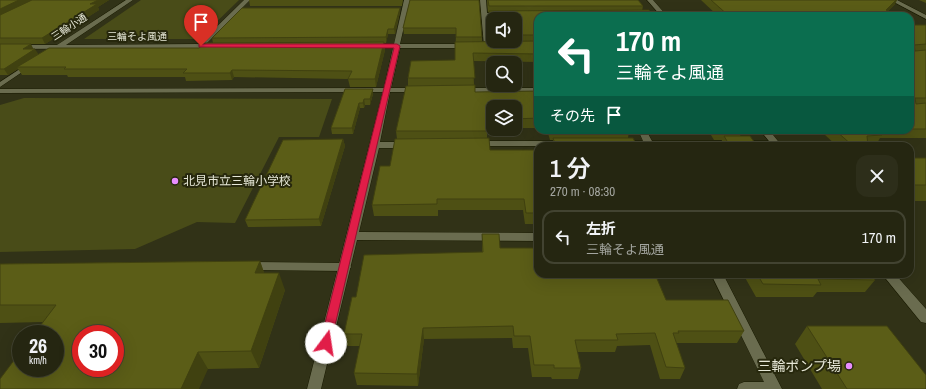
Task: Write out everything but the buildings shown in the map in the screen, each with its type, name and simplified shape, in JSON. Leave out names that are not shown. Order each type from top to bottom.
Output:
[{"type":"street","name":"三輪小通","points":[[45,55],[130,0]]},
{"type":"street","points":[[201,46],[246,0]]},
{"type":"street","points":[[366,46],[486,46],[483,0]]},
{"type":"street","points":[[650,0],[660,12]]},
{"type":"street","points":[[893,0],[926,17]]},
{"type":"street","points":[[314,389],[375,145],[397,46],[403,6]]},
{"type":"street","points":[[238,9],[246,9]]},
{"type":"street","name":"三輪そよ風通","points":[[0,47],[225,46]]},
{"type":"street","points":[[0,85],[38,59]]},
{"type":"street","points":[[0,90],[429,90]]},
{"type":"street","points":[[452,90],[534,90]]},
{"type":"street","points":[[767,134],[774,142]]},
{"type":"street","points":[[469,144],[534,144]]},
{"type":"street","points":[[375,145],[414,145]]},
{"type":"street","points":[[352,236],[534,236]]},
{"type":"street","points":[[238,266],[345,267]]},
{"type":"street","points":[[719,278],[775,389],[744,389]]},
{"type":"street","points":[[891,278],[926,318]]},
{"type":"green space","points":[[141,0],[239,0],[199,39],[84,39]]},
{"type":"green space","points":[[24,98],[332,99],[319,137],[279,137],[235,223],[197,222],[135,249],[0,252],[0,105]]},
{"type":"place","name":"北見市立三輪小学校","points":[[175,181]]},
{"type":"place","name":"三輪ポンプ場","points":[[849,366]]},
{"type":"route","points":[[201,46],[397,46],[375,145],[326,343]]}]
